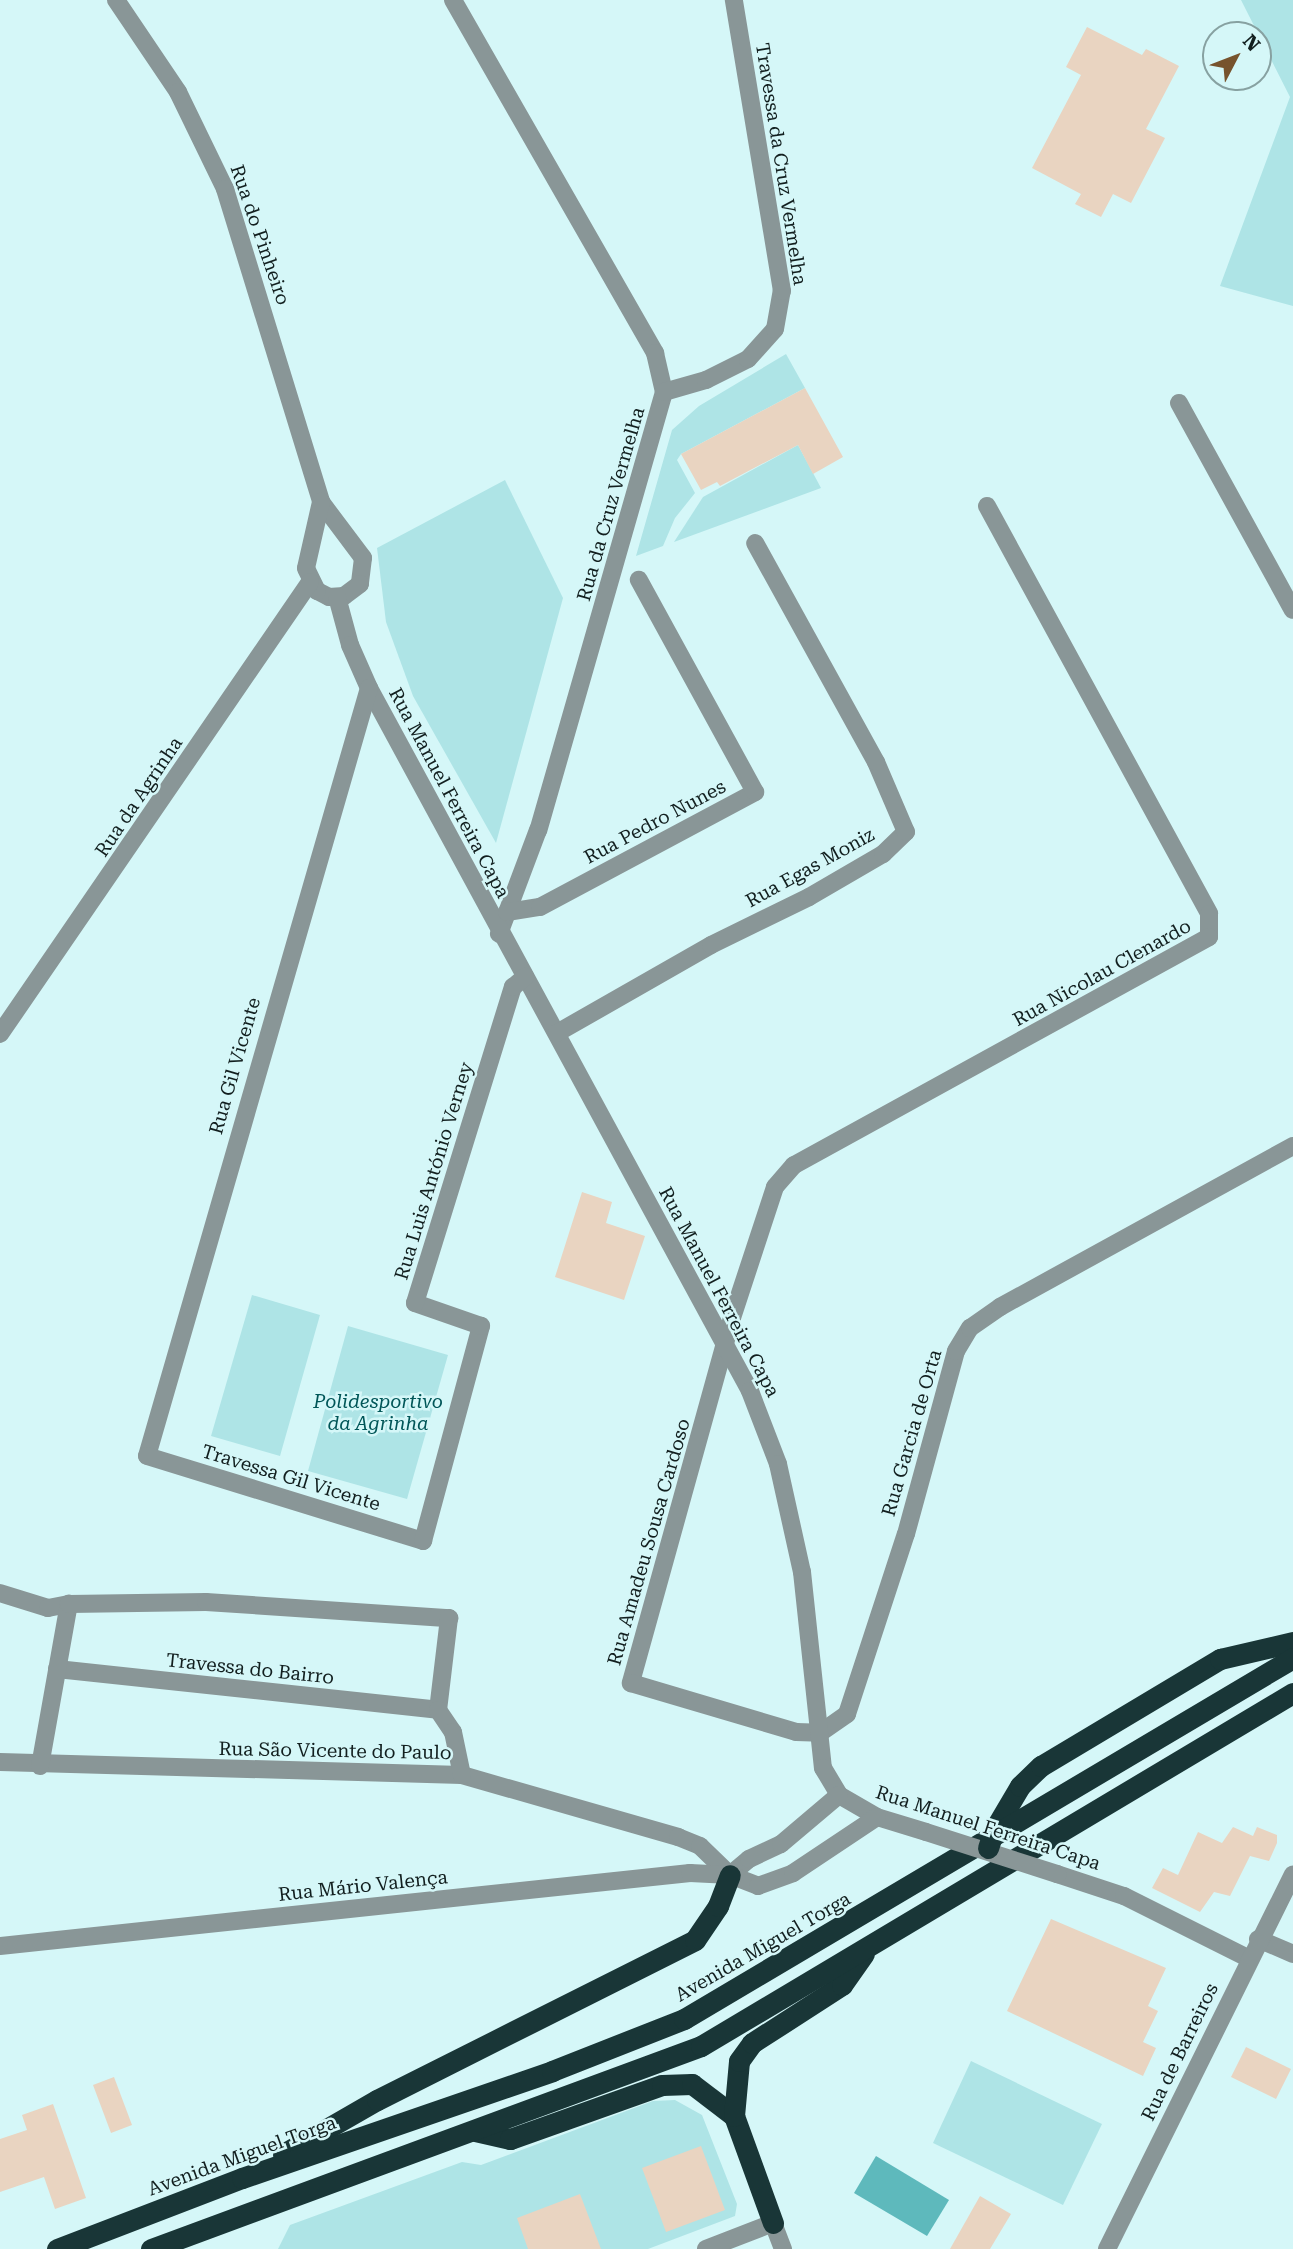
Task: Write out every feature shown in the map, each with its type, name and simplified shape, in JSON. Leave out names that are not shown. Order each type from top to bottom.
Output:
[{"type":"highway","points":[[990,1843],[1020,1786],[1041,1766],[1220,1659],[1293,1642]]},
{"type":"highway","name":"Avenida Miguel Torga","points":[[57,2249],[242,2178],[552,2071],[684,2019],[1293,1658]]},
{"type":"highway","points":[[151,2249],[701,2046],[1293,1693]]},
{"type":"highway","points":[[242,2178],[377,2100],[695,1940],[718,1906],[730,1875]]},
{"type":"highway","points":[[773,2223],[734,2116],[739,2061],[752,2043],[842,1985],[878,1942]]},
{"type":"highway","points":[[475,2131],[510,2139],[662,2085],[692,2084],[734,2116]]},
{"type":"street","name":"Rua do Pinheiro","points":[[116,0],[178,92],[225,189],[321,502],[348,542],[363,558],[364,572],[353,591],[337,597]]},
{"type":"street","name":"Rua da Cruz Vermelha","points":[[453,0],[655,353],[664,392],[538,830],[499,933]]},
{"type":"street","name":"Travessa da Cruz Vermelha","points":[[664,392],[706,380],[748,359],[775,329],[782,291],[734,0]]},
{"type":"street","points":[[1179,403],[1293,610]]},
{"type":"street","name":"Rua do Pinheiro","points":[[310,582],[306,568],[321,502]]},
{"type":"street","name":"Rua Nicolau Clenardo","points":[[725,1344],[775,1186],[794,1165],[1209,937],[1209,914],[987,506]]},
{"type":"street","points":[[310,554],[325,540],[348,542]]},
{"type":"street","name":"Rua Egas Moniz","points":[[557,1034],[711,944],[809,897],[883,854],[906,831],[877,762],[755,542]]},
{"type":"street","name":"Rua Pedro Nunes","points":[[507,912],[540,907],[755,792],[639,580]]},
{"type":"street","points":[[310,582],[317,591],[337,597]]},
{"type":"street","name":"Rua da Agrinha","points":[[0,1034],[310,582]]},
{"type":"street","name":"Rua Manuel Ferreira Capa","points":[[337,597],[350,646],[369,688],[499,933],[557,1034],[725,1344],[778,1464],[802,1572],[823,1768],[839,1796],[877,1817],[926,1832],[990,1843],[1058,1874],[1125,1896],[1248,1958]]},
{"type":"street","name":"Rua Gil Vicente","points":[[146,1456],[369,688]]},
{"type":"street","name":"Rua Luis António Verney","points":[[423,1541],[481,1326],[415,1303],[513,987],[525,977]]},
{"type":"street","name":"Rua Garcia de Orta","points":[[820,1733],[847,1714],[856,1697],[956,1352],[971,1328],[1000,1307],[1293,1146]]},
{"type":"street","name":"Rua Amadeu Sousa Cardoso","points":[[725,1344],[631,1683],[796,1732],[820,1733]]},
{"type":"street","name":"Travessa Gil Vicente","points":[[146,1456],[423,1541]]},
{"type":"street","points":[[0,1593],[48,1608],[69,1604],[206,1602],[449,1618],[438,1710],[453,1732],[462,1775]]},
{"type":"street","points":[[40,1766],[69,1604]]},
{"type":"street","name":"Travessa do Bairro","points":[[58,1669],[438,1710]]},
{"type":"street","name":"Rua São Vicente do Paulo","points":[[0,1762],[40,1766],[462,1775],[678,1837],[700,1846],[730,1875]]},
{"type":"street","points":[[839,1796],[781,1844],[749,1859],[730,1875],[758,1886],[776,1882],[877,1817]]},
{"type":"street","name":"Rua Mário Valença","points":[[0,1946],[690,1873],[730,1875]]},
{"type":"street","name":"Rua de Barreiros","points":[[1107,2249],[1248,1958],[1293,1875]]},
{"type":"street","points":[[1258,1939],[1293,1954]]},
{"type":"street","points":[[706,2249],[773,2223],[783,2249]]},
{"type":"green space","points":[[1241,0],[1293,0],[1293,306],[1220,286],[1290,97],[1272,61],[1272,21],[1252,21]]},
{"type":"green space","points":[[786,354],[805,388],[681,454],[677,460],[695,493],[675,518],[663,546],[636,556],[672,430],[699,406]]},
{"type":"green space","points":[[798,445],[821,488],[674,542],[703,497]]},
{"type":"green space","points":[[505,480],[563,598],[496,843],[413,696],[386,622],[377,548]]},
{"type":"green space","name":"Polidesportivo da Agrinha","points":[[252,1295],[320,1315],[280,1456],[211,1436]]},
{"type":"green space","name":"Polidesportivo da Agrinha","points":[[348,1326],[448,1355],[407,1499],[308,1471]]},
{"type":"green space","points":[[971,2061],[1102,2124],[1063,2205],[933,2143]]},
{"type":"green space","points":[[675,2100],[702,2115],[737,2204],[735,2216],[648,2249],[278,2249],[290,2225],[462,2162],[481,2165],[653,2101]]},
{"type":"shaded area","points":[[876,2156],[949,2200],[927,2236],[854,2193]]},
{"type":"building","points":[[1087,27],[1142,55],[1146,49],[1179,66],[1146,129],[1165,138],[1131,203],[1113,194],[1101,217],[1075,204],[1081,194],[1032,168],[1081,75],[1066,67]]},
{"type":"building","points":[[805,388],[843,457],[813,474],[798,445],[720,486],[717,482],[701,490],[681,454]]},
{"type":"building","points":[[582,1192],[612,1202],[606,1223],[645,1236],[624,1300],[555,1277]]},
{"type":"building","points":[[1233,1827],[1253,1836],[1257,1827],[1277,1835],[1277,1843],[1269,1861],[1250,1856],[1230,1896],[1214,1892],[1200,1912],[1152,1888],[1163,1868],[1178,1875],[1198,1832],[1222,1843]]},
{"type":"building","points":[[1051,1919],[1166,1968],[1148,2006],[1158,2011],[1143,2042],[1156,2048],[1143,2076],[1007,2011]]},
{"type":"building","points":[[1246,2047],[1291,2069],[1276,2099],[1231,2077]]},
{"type":"building","points":[[114,2077],[132,2125],[111,2133],[93,2085]]},
{"type":"building","points":[[53,2104],[86,2198],[55,2209],[44,2177],[0,2192],[0,2139],[27,2130],[22,2115]]},
{"type":"building","points":[[701,2146],[725,2210],[666,2232],[642,2168]]},
{"type":"building","points":[[580,2194],[601,2249],[528,2249],[517,2218]]},
{"type":"building","points":[[980,2196],[1011,2214],[990,2249],[950,2249]]}]
